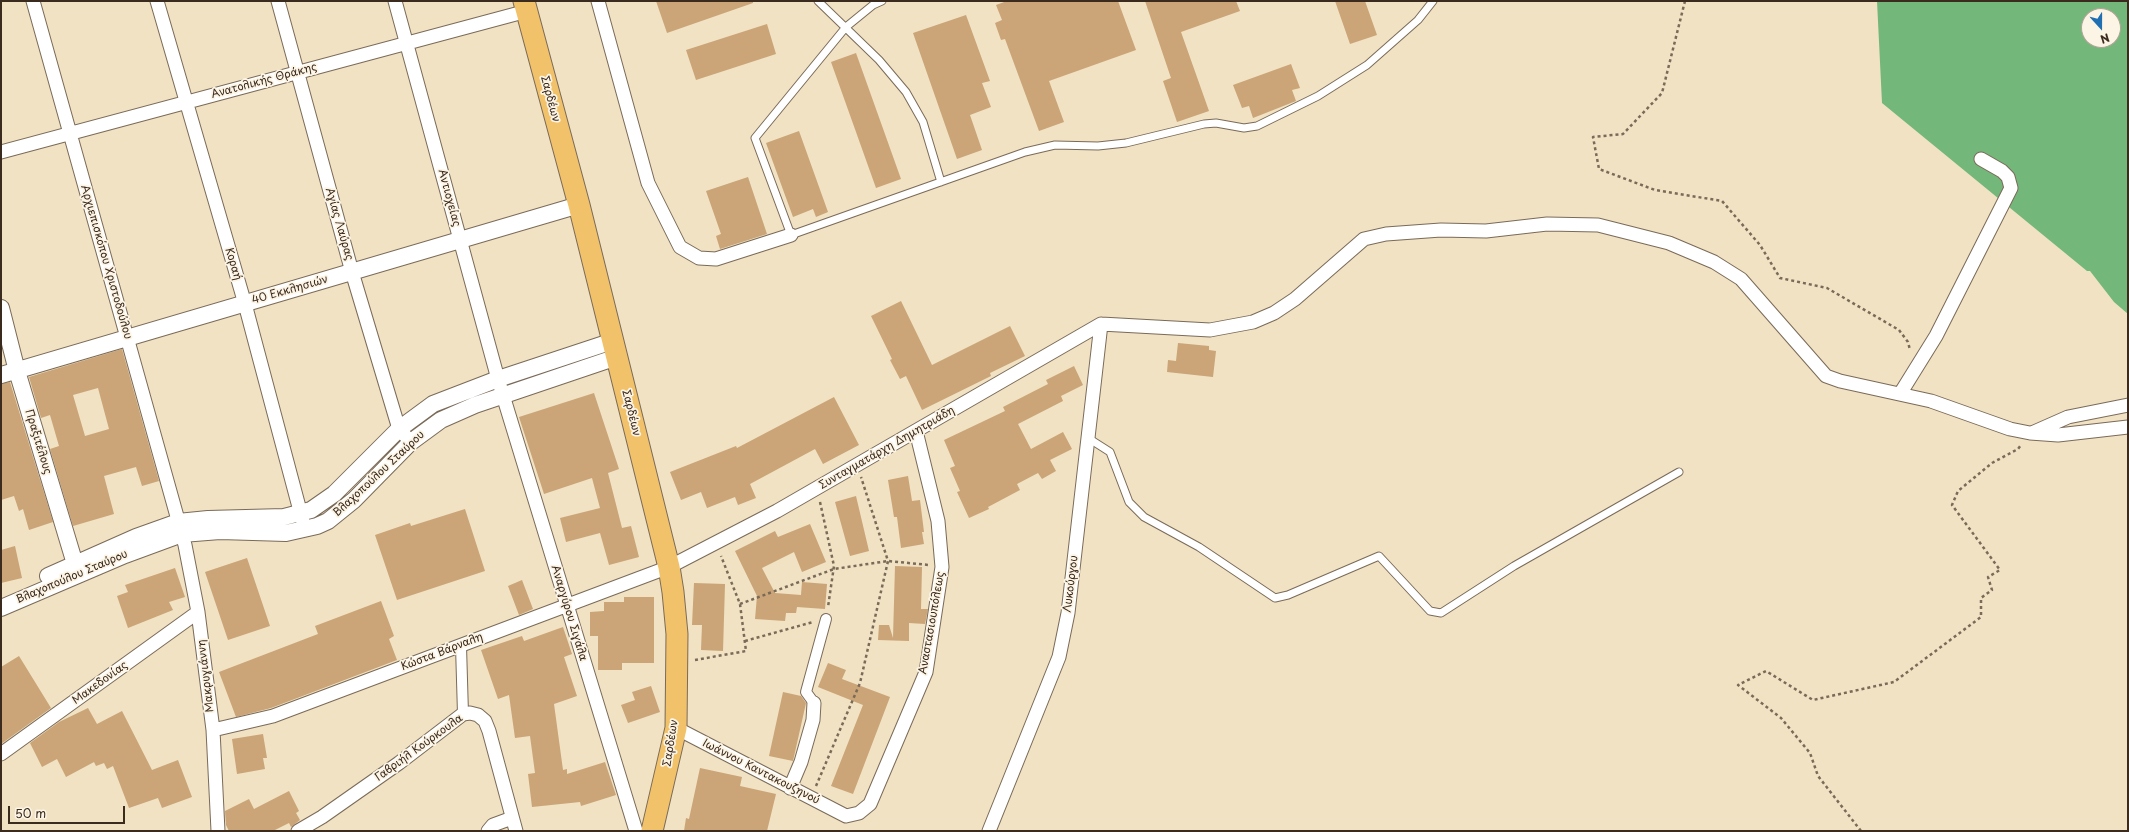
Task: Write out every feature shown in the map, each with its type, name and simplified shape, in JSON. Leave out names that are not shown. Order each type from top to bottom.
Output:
[{"type":"main road","name":"Σαρδέων","points":[[525,6],[579,205],[669,566],[676,617],[676,728],[652,831]]},
{"type":"street","name":"Αρχιεπισκόπου Χριστοδούλου","points":[[33,1],[180,528]]},
{"type":"street","name":"Κοραή","points":[[157,1],[185,102],[245,304],[305,529]]},
{"type":"street","name":"Αγίας Λαύρας","points":[[278,1],[296,73],[352,272],[399,430],[411,442]]},
{"type":"street","name":"Αντιοχείας","points":[[395,1],[503,395]]},
{"type":"street","points":[[598,1],[648,183],[680,247],[699,258],[716,258],[791,235]]},
{"type":"street","name":"Ανατολικής Θράκης","points":[[1,152],[70,132],[406,44],[525,6]]},
{"type":"street","points":[[1900,394],[1936,336],[2011,188],[2008,177],[2002,171],[1981,159]]},
{"type":"street","name":"40 Εκκλησιών","points":[[1,376],[579,205]]},
{"type":"street","points":[[1101,324],[1210,330],[1253,322],[1274,313],[1296,299],[1364,239],[1386,234],[1441,230],[1486,231],[1547,224],[1598,225],[1669,244],[1714,262],[1741,279],[1826,376],[1840,381],[1931,401],[2010,428],[2030,433],[2058,435],[2128,427]]},
{"type":"street","name":"Πραξιτέλους","points":[[1,308],[17,371],[77,570]]},
{"type":"street","name":"Συνταγματάρχη Δημητριάδη","points":[[669,566],[716,544],[817,488],[1101,324]]},
{"type":"street","name":"Λυκούργου","points":[[989,831],[1060,657],[1068,612],[1101,324]]},
{"type":"street","name":"Βλαχοπούλου Σταύρου","points":[[1,608],[77,570],[141,535],[180,528],[208,519],[284,517],[301,513],[321,505],[399,430],[432,404],[498,379],[615,349]]},
{"type":"street","name":"Βλαχοπούλου Σταύρου","points":[[180,528],[268,534],[305,529],[328,521],[341,511],[411,442],[428,428],[453,413],[503,395],[615,349]]},
{"type":"street","name":"Αναργύρου Σιγάλα","points":[[503,395],[636,831]]},
{"type":"street","points":[[2030,433],[2068,418],[2128,405]]},
{"type":"street","name":"Αναστασιουπόλεως","points":[[846,816],[859,813],[870,804],[926,672],[942,566],[938,521],[916,431]]},
{"type":"street","name":"Μακρυγιάννη","points":[[180,528],[198,612],[212,730],[218,831]]},
{"type":"street","name":"Κώστα Βάρναλη","points":[[212,730],[273,716],[669,566]]},
{"type":"street","name":"Βλαχοπούλου Σταύρου","points":[[1,597],[77,570]]},
{"type":"street","name":"Μακεδονίας","points":[[1,754],[198,612]]},
{"type":"street","points":[[790,788],[801,762],[813,720],[814,703],[806,692],[826,619]]},
{"type":"street","points":[[461,646],[463,714]]},
{"type":"street","name":"Γαβριήλ Κούρκουλα","points":[[298,831],[322,817],[392,768],[463,714],[478,715],[485,721],[516,831]]},
{"type":"street","name":"Ιωάννου Καντακουζηνού","points":[[676,728],[846,816]]},
{"type":"street","points":[[488,831],[493,825],[512,818]]},
{"type":"lane","points":[[818,1],[879,60],[906,92],[923,122],[941,182]]},
{"type":"lane","points":[[882,1],[873,5],[846,27],[755,138],[791,235],[1026,152],[1055,146],[1098,146],[1126,143],[1204,124],[1216,123],[1244,128],[1257,126],[1318,96],[1367,65],[1418,20],[1433,1]]},
{"type":"lane","points":[[1088,438],[1110,452],[1129,502],[1144,517],[1199,546],[1275,598],[1288,595],[1379,556],[1430,611],[1441,613],[1514,566],[1679,472]]},
{"type":"path","points":[[1685,1],[1662,93],[1623,134],[1593,137],[1598,169],[1655,190],[1722,201],[1760,245],[1780,278],[1827,288],[1899,330],[1908,342],[1911,353]]},
{"type":"path","points":[[1862,831],[1818,776],[1810,753],[1781,718],[1738,685],[1766,671],[1813,700],[1894,682],[1981,617],[1982,598],[1992,590],[1988,577],[2000,570],[1952,505],[1958,491],[1992,463],[2018,449],[2030,433]]},
{"type":"path","points":[[811,798],[860,683],[888,561],[857,465]]},
{"type":"path","points":[[745,641],[826,619],[834,569],[817,488]]},
{"type":"path","points":[[677,663],[746,651],[740,604],[716,544]]},
{"type":"path","points":[[740,604],[834,569],[888,561],[942,566]]},
{"type":"green space","points":[[1877,1],[2128,1],[2128,314],[2114,302],[2090,271],[2087,271],[1882,103]]},
{"type":"building","points":[[656,1],[753,1],[753,3],[667,33]]},
{"type":"building","points":[[1007,1],[1118,1],[1136,50],[1049,81],[1064,122],[1039,131],[1005,39],[1001,40],[995,23],[1002,20],[996,5]]},
{"type":"building","points":[[1145,1],[1236,1],[1240,11],[1181,32],[1209,111],[1177,122],[1163,81],[1171,78]]},
{"type":"building","points":[[1335,1],[1365,1],[1377,35],[1350,44]]},
{"type":"building","points":[[966,15],[990,81],[982,83],[991,107],[970,115],[982,150],[957,159],[913,33]]},
{"type":"building","points":[[767,24],[776,54],[696,80],[686,50]]},
{"type":"building","points":[[856,53],[901,179],[876,188],[831,62]]},
{"type":"building","points":[[1291,64],[1300,88],[1292,90],[1296,101],[1253,118],[1249,106],[1242,108],[1233,85]]},
{"type":"building","points":[[799,131],[828,212],[816,217],[813,209],[793,217],[766,143]]},
{"type":"building","points":[[748,177],[767,234],[720,249],[716,236],[721,234],[706,191]]},
{"type":"building","points":[[901,301],[932,365],[1010,326],[1025,356],[990,373],[991,376],[922,410],[906,376],[900,379],[871,316]]},
{"type":"building","points":[[1178,343],[1209,346],[1209,350],[1216,351],[1213,377],[1167,372],[1168,360],[1176,361]]},
{"type":"building","points":[[122,349],[159,481],[142,486],[136,467],[104,476],[114,514],[73,526],[50,449],[59,446],[50,415],[41,418],[29,377]],"holes":[[[98,388],[109,429],[85,436],[73,395]]]},
{"type":"building","points":[[1074,366],[1083,385],[1061,396],[1063,401],[1018,424],[1031,449],[1063,432],[1072,449],[1050,460],[1056,471],[1042,479],[1038,473],[1017,484],[1020,490],[988,507],[989,509],[969,518],[957,492],[960,491],[950,468],[955,466],[944,440],[1005,411],[1003,407],[1048,384],[1046,380]]},
{"type":"building","points":[[10,382],[53,522],[29,530],[23,509],[19,511],[14,496],[1,500],[1,384]]},
{"type":"building","points":[[594,393],[619,469],[608,473],[622,528],[631,526],[639,557],[609,565],[600,533],[566,542],[560,518],[600,508],[592,478],[544,494],[519,417]]},
{"type":"building","points":[[834,397],[859,445],[823,464],[815,449],[750,484],[756,498],[738,505],[735,497],[707,508],[701,492],[681,500],[670,472],[736,446],[737,448]]},
{"type":"building","points":[[908,476],[912,501],[920,500],[924,544],[901,548],[897,517],[894,517],[888,480]]},
{"type":"building","points":[[856,496],[869,551],[850,556],[835,502]]},
{"type":"building","points":[[465,509],[485,571],[397,600],[375,535],[410,523],[411,526]]},
{"type":"building","points":[[810,524],[826,562],[802,572],[794,552],[762,568],[775,593],[801,595],[802,582],[827,584],[825,609],[797,607],[796,613],[786,613],[785,621],[755,619],[757,596],[735,551],[775,531],[778,537]]},
{"type":"building","points":[[15,546],[22,578],[1,583],[1,550]]},
{"type":"building","points":[[247,558],[270,626],[228,640],[205,572]]},
{"type":"building","points":[[895,566],[922,567],[921,609],[928,609],[925,624],[909,623],[909,641],[878,640],[879,625],[889,625],[893,638]]},
{"type":"building","points":[[175,568],[185,597],[169,602],[173,610],[128,628],[117,596],[128,592],[125,585]]},
{"type":"building","points":[[522,580],[533,609],[519,615],[508,586]]},
{"type":"building","points":[[694,583],[725,584],[723,651],[701,650],[702,625],[692,625]]},
{"type":"building","points":[[624,597],[654,597],[654,663],[622,663],[622,670],[598,670],[598,636],[590,636],[590,612],[604,611],[604,602],[624,602]]},
{"type":"building","points":[[381,601],[394,636],[389,639],[397,660],[271,708],[236,717],[219,672],[318,634],[315,626]]},
{"type":"building","points":[[563,627],[572,654],[564,657],[577,696],[554,704],[563,770],[567,769],[567,774],[605,762],[616,795],[581,806],[580,802],[532,807],[528,774],[535,773],[530,736],[515,738],[509,695],[498,699],[481,650],[522,636],[524,641]]},
{"type":"building","points":[[19,656],[51,708],[1,744],[1,667]]},
{"type":"building","points":[[828,663],[846,670],[842,679],[890,697],[853,794],[831,786],[863,705],[818,687]]},
{"type":"building","points":[[651,686],[660,712],[628,723],[621,705],[635,700],[632,692]]},
{"type":"building","points":[[783,692],[801,696],[806,703],[793,761],[769,756]]},
{"type":"building","points":[[88,708],[97,724],[122,711],[152,770],[178,760],[192,797],[162,808],[158,798],[129,808],[113,766],[107,769],[104,763],[96,766],[94,762],[66,777],[57,759],[42,767],[30,743],[59,722]]},
{"type":"building","points":[[263,734],[267,758],[263,758],[265,769],[237,774],[232,739]]},
{"type":"building","points":[[700,768],[742,777],[740,786],[776,794],[767,831],[684,831],[686,818],[689,819]]},
{"type":"building","points":[[289,791],[299,811],[296,813],[300,820],[291,827],[289,823],[273,831],[229,831],[226,825],[225,811],[249,799],[254,809]]}]
